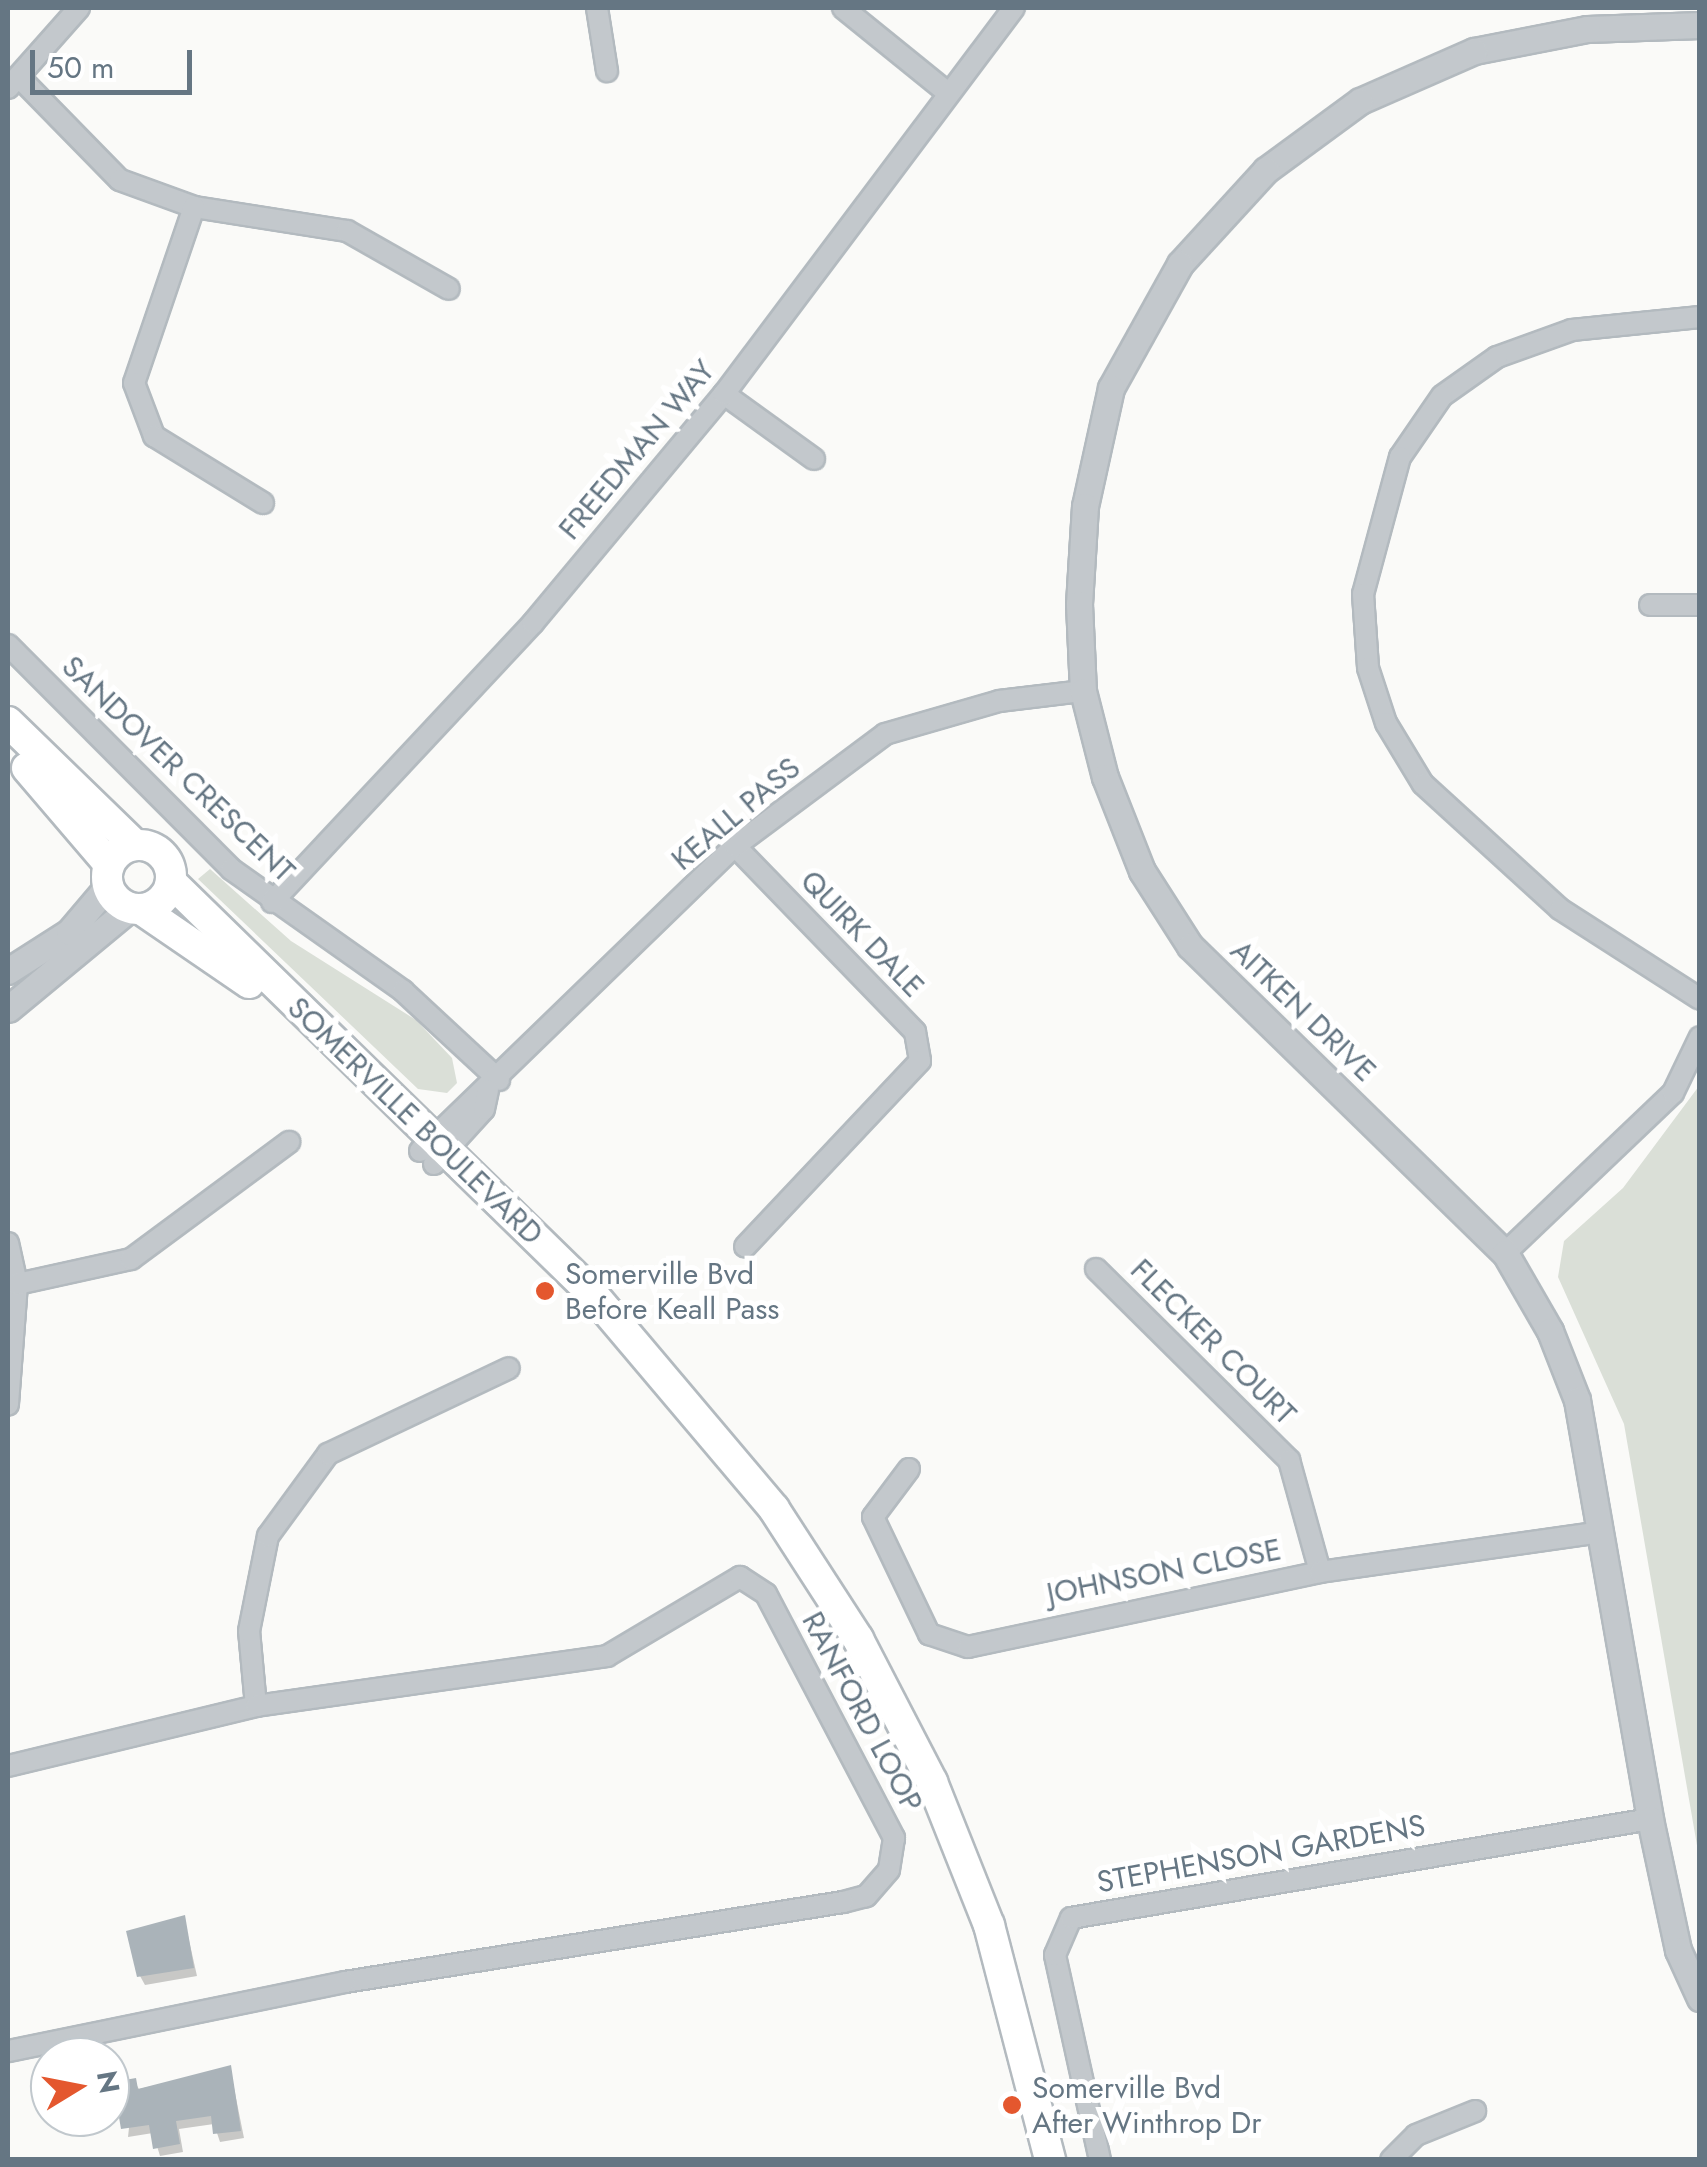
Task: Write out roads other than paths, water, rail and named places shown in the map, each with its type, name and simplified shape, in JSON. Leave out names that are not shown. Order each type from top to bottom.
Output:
[{"type":"main road","points":[[8,722],[134,845],[162,854],[171,882],[161,900],[136,908],[8,748]]},
{"type":"main road","points":[[109,875],[134,845]]},
{"type":"main road","name":"SOMERVILLE BOULEVARD","points":[[171,882],[434,1151],[617,1346],[718,1463],[822,1612],[901,1757],[960,1896],[1033,2160]]},
{"type":"main road","name":"SOMERVILLE BOULEVARD","points":[[136,908],[248,982],[434,1151],[666,1372],[774,1509],[858,1639],[932,1782],[989,1924],[1050,2160]]},
{"type":"street","points":[[80,8],[13,82],[120,180],[194,207],[346,230],[448,288]]},
{"type":"street","points":[[597,8],[607,72]]},
{"type":"street","points":[[842,8],[948,92]]},
{"type":"street","name":"FREEDMAN WAY","points":[[272,902],[533,622],[724,394],[1014,8]]},
{"type":"street","name":"AITKEN DRIVE","points":[[1700,25],[1587,29],[1474,51],[1360,100],[1254,183],[1180,264],[1112,388],[1085,506],[1083,691],[1142,870],[1190,946],[1506,1253],[1578,1400],[1650,1819],[1678,1950],[1700,1998]]},
{"type":"street","points":[[194,207],[134,383],[154,436],[263,503]]},
{"type":"street","points":[[1700,316],[1572,330],[1496,357],[1442,396],[1400,456],[1363,594],[1380,705],[1423,784],[1560,909],[1700,999]]},
{"type":"street","points":[[724,394],[814,459]]},
{"type":"street","points":[[1650,605],[1700,605]]},
{"type":"street","name":"SANDOVER CRESCENT","points":[[8,646],[272,902],[403,991],[493,1086]]},
{"type":"street","name":"KEALL PASS","points":[[434,1151],[468,1097],[493,1086],[734,846],[885,734],[999,701],[1083,691]]},
{"type":"street","name":"QUIRK DALE","points":[[734,846],[915,1032],[920,1061],[745,1246]]},
{"type":"street","points":[[8,971],[69,932],[109,875]]},
{"type":"street","points":[[8,1009],[136,908]]},
{"type":"street","points":[[1506,1253],[1673,1093],[1700,1037]]},
{"type":"street","points":[[17,1284],[131,1258],[289,1142]]},
{"type":"street","points":[[8,1242],[17,1284],[8,1405]]},
{"type":"street","name":"FLECKER COURT","points":[[1096,1269],[1290,1460],[1320,1572]]},
{"type":"street","points":[[256,1706],[249,1631],[268,1536],[328,1454],[510,1368]]},
{"type":"street","name":"JOHNSON CLOSE","points":[[910,1469],[873,1517],[929,1634],[968,1648],[1320,1572],[1602,1532]]},
{"type":"street","name":"RANFORD LOOP","points":[[8,1766],[256,1706],[608,1656],[740,1577],[766,1594],[894,1838],[889,1870],[866,1896],[844,1902],[345,1982],[8,2051]]},
{"type":"street","name":"STEPHENSON GARDENS","points":[[1100,2160],[1055,1954],[1071,1918],[1650,1819]]},
{"type":"street","points":[[1391,2160],[1416,2135],[1475,2111]]},
{"type":"place","name":"Somerville Bvd Before Keall Pass","points":[[545,1291]]},
{"type":"place","name":"Somerville Bvd After Winthrop Dr","points":[[1012,2105]]}]
